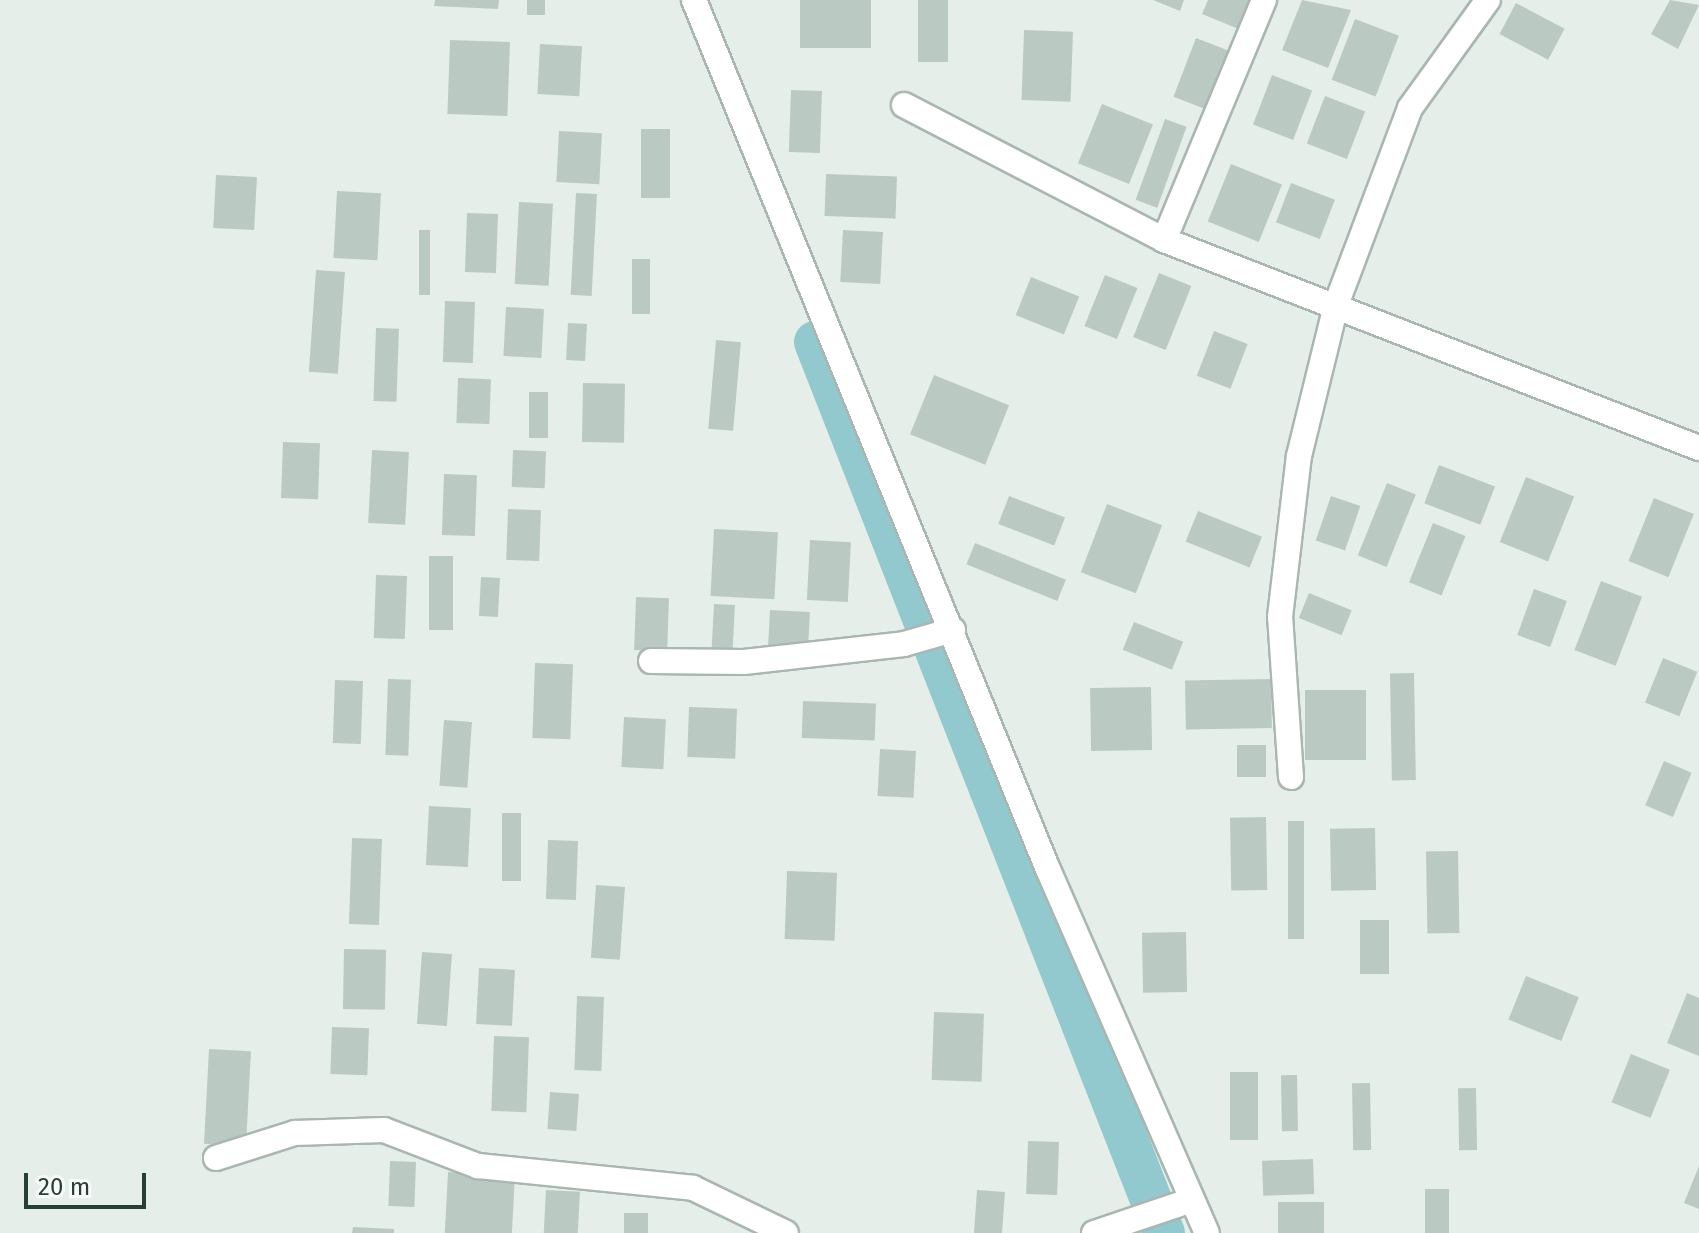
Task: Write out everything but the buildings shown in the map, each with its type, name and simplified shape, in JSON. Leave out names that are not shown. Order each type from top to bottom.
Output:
[{"type":"street","points":[[694,0],[948,632],[1186,1202],[1207,1233]]},
{"type":"street","points":[[1164,240],[1264,0]]},
{"type":"street","points":[[1291,777],[1280,617],[1299,456],[1336,305],[1410,108],[1488,0]]},
{"type":"street","points":[[904,105],[1164,240],[1699,448]]},
{"type":"street","points":[[651,661],[744,662],[904,644],[948,632]]},
{"type":"street","points":[[216,1158],[295,1133],[384,1130],[505,1171],[565,1179],[612,1174],[693,1188],[786,1233]]},
{"type":"street","points":[[1094,1233],[1140,1221],[1186,1202]]},
{"type":"waterway","points":[[815,342],[1164,1233]]}]
